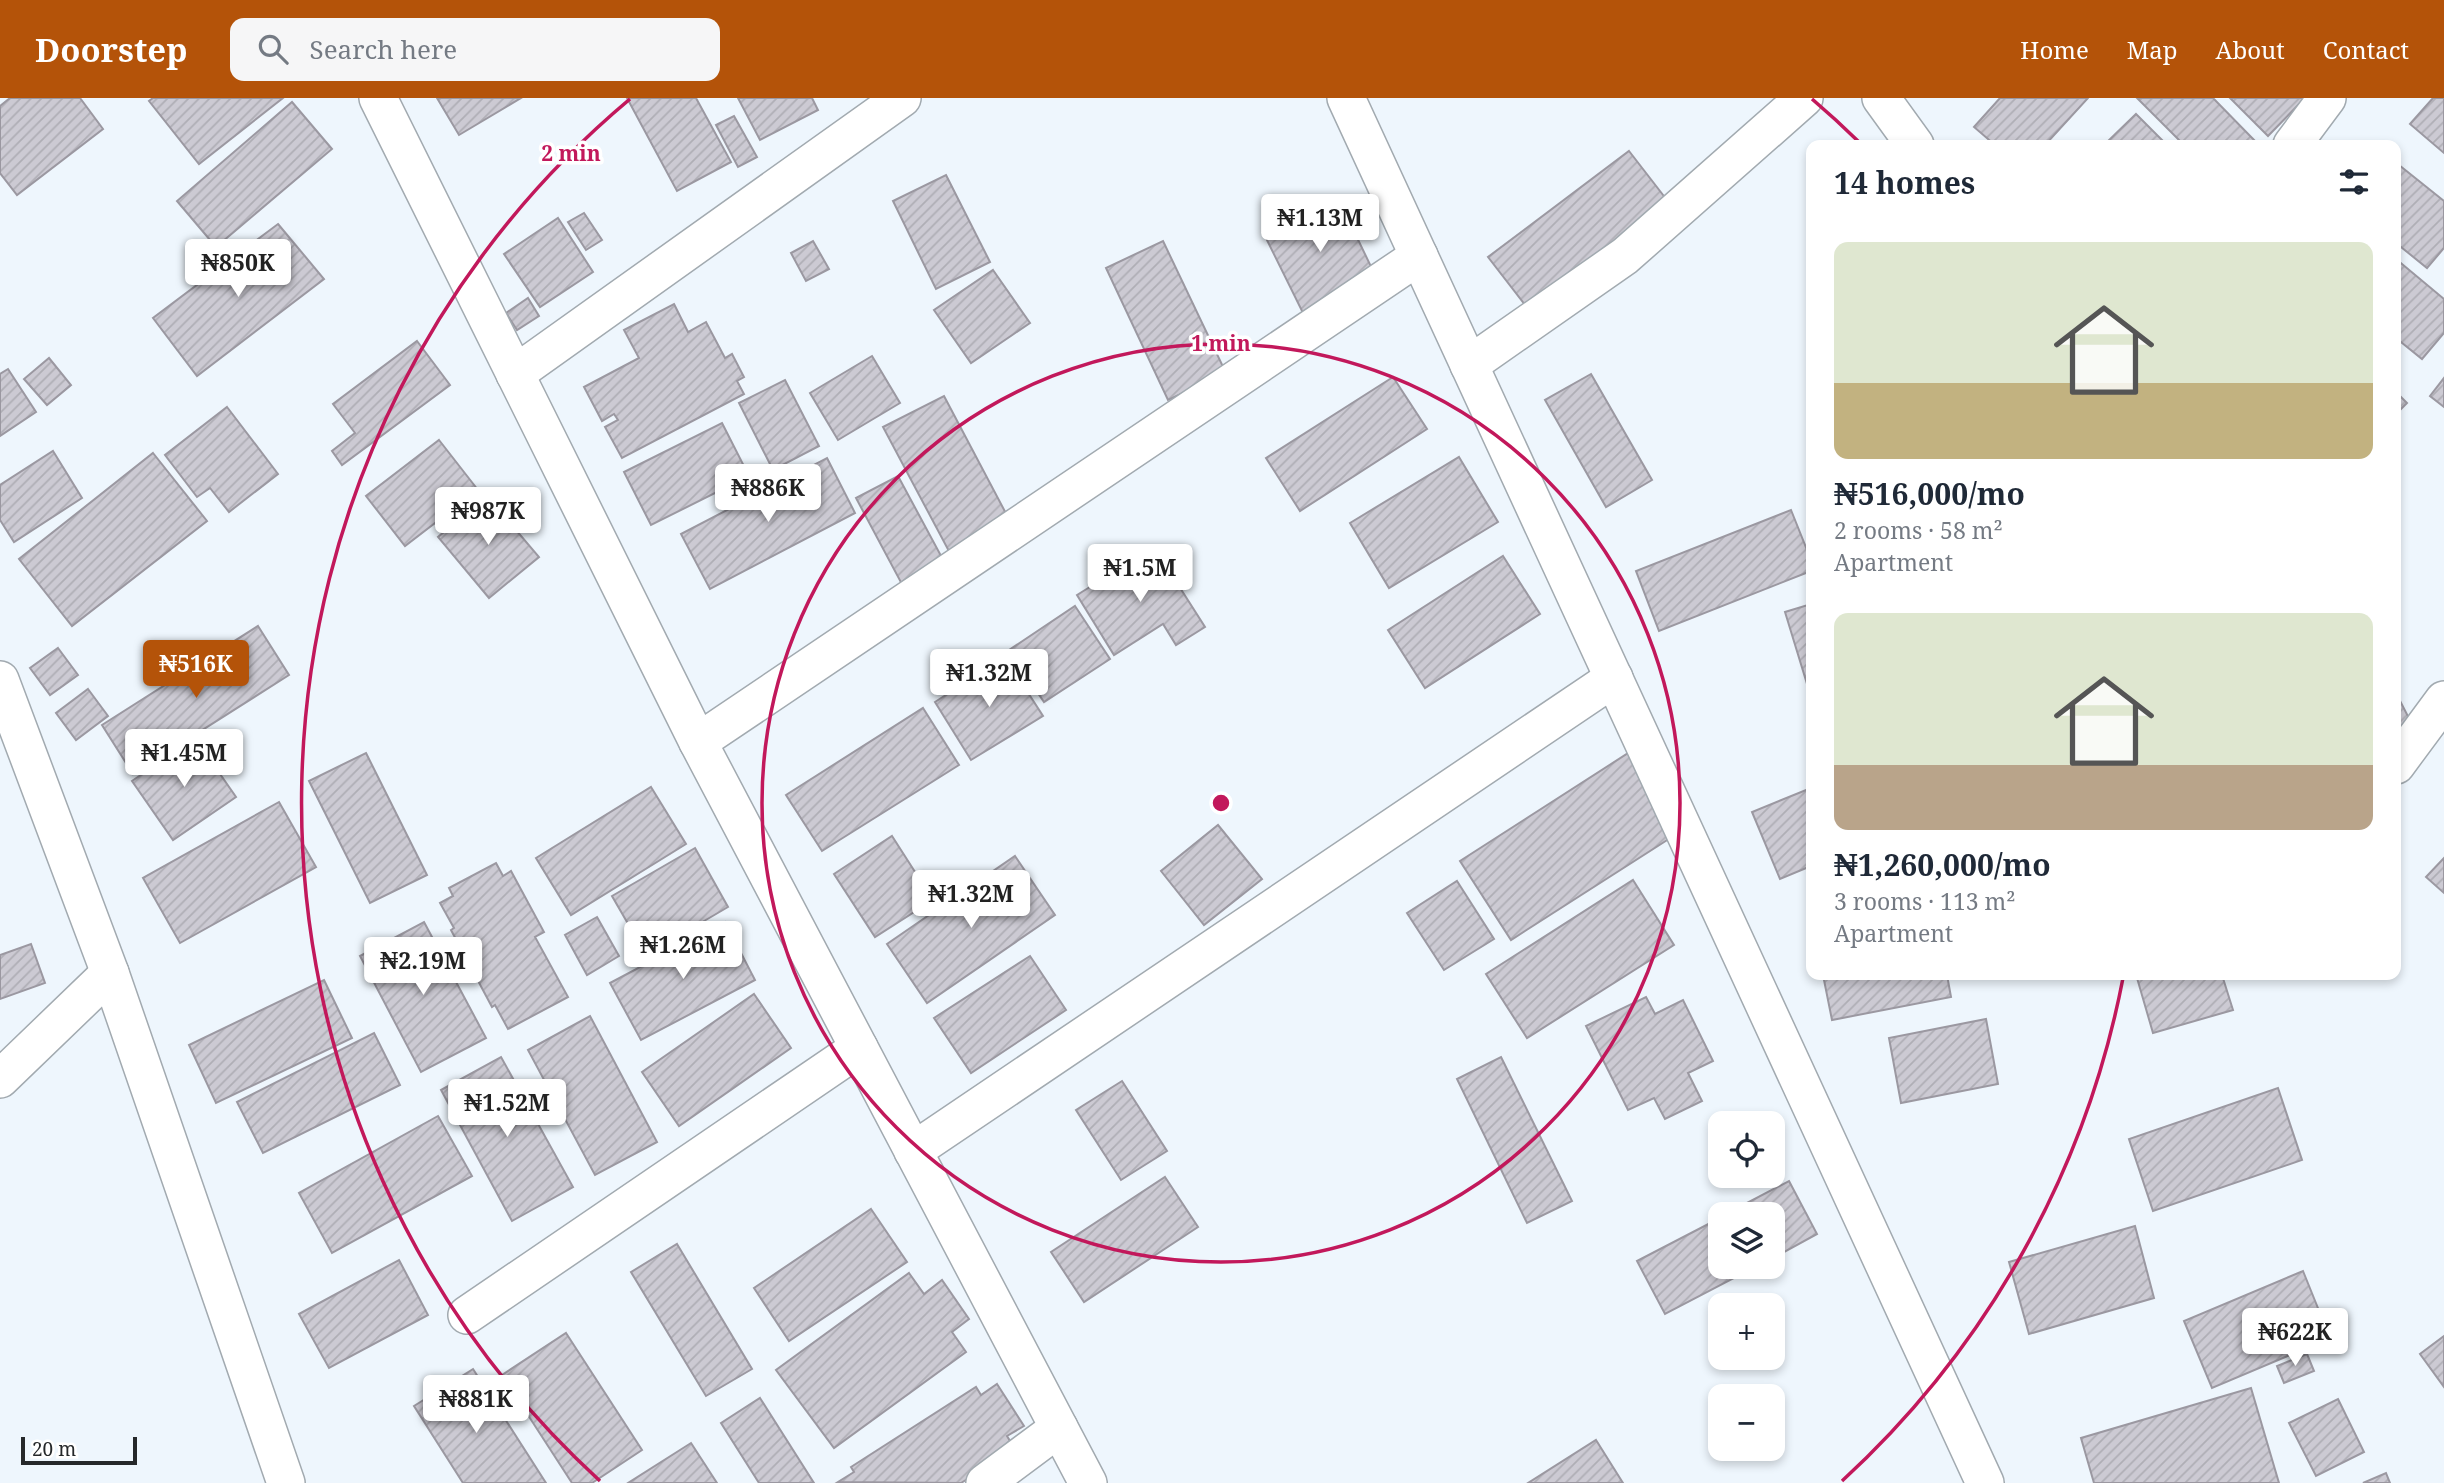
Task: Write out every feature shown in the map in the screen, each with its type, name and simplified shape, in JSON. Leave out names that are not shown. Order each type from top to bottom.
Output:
[{"type":"street","points":[[378,98],[698,742],[1088,1483]]},
{"type":"street","points":[[515,374],[902,98]]},
{"type":"street","points":[[1346,98],[1982,1482]]},
{"type":"street","points":[[1469,365],[1625,256],[1804,98]]},
{"type":"street","points":[[1881,98],[1911,140]]},
{"type":"street","points":[[2296,140],[2327,98]]},
{"type":"street","points":[[698,742],[1419,256]]},
{"type":"street","points":[[913,1151],[1614,678]]},
{"type":"street","points":[[0,680],[110,973],[286,1483]]},
{"type":"street","points":[[2401,758],[2444,700]]},
{"type":"street","points":[[0,1079],[110,973]]},
{"type":"street","points":[[467,1315],[859,1048]]},
{"type":"street","points":[[985,1483],[1059,1429]]},
{"type":"building","points":[[10,98],[80,98],[103,129],[17,195],[0,173],[0,106]]},
{"type":"building","points":[[153,98],[283,98],[199,164],[149,101]]},
{"type":"building","points":[[437,98],[521,98],[459,135]]},
{"type":"building","points":[[627,98],[696,98],[731,162],[677,191]]},
{"type":"building","points":[[738,98],[812,98],[818,110],[760,140]]},
{"type":"building","points":[[2000,98],[2088,98],[2050,140],[1989,140],[1974,127]]},
{"type":"building","points":[[2137,98],[2213,98],[2254,140],[2179,140]]},
{"type":"building","points":[[2230,98],[2305,98],[2268,136]]},
{"type":"building","points":[[2433,98],[2444,98],[2444,153],[2410,124]]},
{"type":"building","points":[[292,102],[332,149],[216,247],[177,201]]},
{"type":"building","points":[[2136,114],[2162,140],[2109,140]]},
{"type":"building","points":[[734,116],[757,157],[738,167],[716,125]]},
{"type":"building","points":[[1629,151],[1670,204],[1529,310],[1488,257]]},
{"type":"building","points":[[2401,167],[2444,201],[2444,248],[2427,268],[2401,247]]},
{"type":"building","points":[[946,175],[990,262],[936,289],[893,201]]},
{"type":"building","points":[[1337,196],[1376,277],[1303,313],[1263,232]]},
{"type":"building","points":[[584,213],[602,240],[586,250],[568,222]]},
{"type":"building","points":[[558,218],[593,272],[540,307],[504,254]]},
{"type":"building","points":[[278,224],[324,279],[197,376],[153,318]]},
{"type":"building","points":[[813,241],[829,269],[806,281],[791,253]]},
{"type":"building","points":[[1163,241],[1226,373],[1168,400],[1106,268]]},
{"type":"building","points":[[2401,263],[2444,299],[2444,333],[2422,359],[2401,342]]},
{"type":"building","points":[[993,270],[1030,323],[971,363],[934,310]]},
{"type":"building","points":[[528,298],[539,316],[517,330],[506,313]]},
{"type":"building","points":[[674,304],[688,332],[706,322],[725,358],[732,354],[744,377],[737,381],[744,394],[622,458],[605,427],[618,420],[614,414],[602,421],[584,387],[639,358],[624,330]]},
{"type":"building","points":[[417,341],[450,385],[342,465],[332,451],[355,433],[333,404]]},
{"type":"building","points":[[872,356],[900,403],[838,440],[810,393]]},
{"type":"building","points":[[49,358],[71,385],[47,405],[24,379]]},
{"type":"building","points":[[8,369],[36,412],[0,436],[0,374]]},
{"type":"building","points":[[1591,374],[1652,480],[1606,507],[1545,400]]},
{"type":"building","points":[[1393,377],[1427,429],[1300,511],[1266,458]]},
{"type":"building","points":[[2444,378],[2444,407],[2430,396]]},
{"type":"building","points":[[785,380],[819,446],[773,470],[739,403]]},
{"type":"building","points":[[944,396],[1020,540],[960,572],[883,427]]},
{"type":"building","points":[[2401,397],[2407,403],[2401,409]]},
{"type":"building","points":[[227,407],[278,474],[229,512],[210,488],[197,497],[165,455]]},
{"type":"building","points":[[722,423],[749,476],[651,525],[624,472]]},
{"type":"building","points":[[439,440],[478,490],[405,546],[366,496]]},
{"type":"building","points":[[53,451],[82,498],[14,542],[0,520],[0,485]]},
{"type":"building","points":[[153,453],[207,521],[72,626],[19,559]]},
{"type":"building","points":[[1459,457],[1498,522],[1389,588],[1350,523]]},
{"type":"building","points":[[827,458],[855,513],[710,589],[681,534]]},
{"type":"building","points":[[898,476],[954,580],[912,603],[856,498]]},
{"type":"building","points":[[487,496],[539,557],[489,598],[438,537]]},
{"type":"building","points":[[1791,510],[1806,548],[1806,573],[1659,631],[1636,571]]},
{"type":"building","points":[[1154,547],[1205,627],[1176,645],[1163,624],[1114,655],[1077,595]]},
{"type":"building","points":[[1503,556],[1540,614],[1425,688],[1388,630]]},
{"type":"building","points":[[1075,606],[1110,659],[1044,702],[1009,650]]},
{"type":"building","points":[[1806,606],[1806,681],[1785,612]]},
{"type":"building","points":[[258,626],[289,675],[133,774],[102,725]]},
{"type":"building","points":[[58,648],[78,675],[50,695],[30,668]]},
{"type":"building","points":[[1005,657],[1043,716],[971,760],[935,702]]},
{"type":"building","points":[[88,689],[108,716],[76,740],[56,713]]},
{"type":"building","points":[[2401,703],[2415,730],[2401,737]]},
{"type":"building","points":[[923,708],[959,765],[822,851],[786,795]]},
{"type":"building","points":[[195,738],[236,797],[173,840],[132,781]]},
{"type":"building","points":[[1636,748],[1686,828],[1511,940],[1460,861]]},
{"type":"building","points":[[366,753],[427,875],[370,903],[309,781]]},
{"type":"building","points":[[651,787],[686,844],[571,915],[536,858]]},
{"type":"building","points":[[1806,790],[1806,868],[1780,879],[1752,812]]},
{"type":"building","points":[[279,802],[316,867],[180,943],[143,878]]},
{"type":"building","points":[[1218,825],[1262,879],[1204,925],[1161,871]]},
{"type":"building","points":[[892,836],[933,900],[875,937],[834,874]]},
{"type":"building","points":[[695,848],[728,907],[646,955],[612,896]]},
{"type":"building","points":[[1015,856],[1055,915],[927,1003],[887,944]]},
{"type":"building","points":[[2444,858],[2444,893],[2426,877]]},
{"type":"building","points":[[496,863],[503,876],[511,871],[544,932],[535,937],[568,997],[508,1029],[495,1005],[492,1007],[451,930],[454,928],[440,903],[453,896],[449,888]]},
{"type":"building","points":[[1633,880],[1674,945],[1527,1038],[1486,974]]},
{"type":"building","points":[[1457,881],[1494,939],[1444,970],[1407,913]]},
{"type":"building","points":[[597,917],[619,956],[587,975],[565,935]]},
{"type":"building","points":[[424,922],[486,1038],[421,1072],[360,956]]},
{"type":"building","points":[[725,922],[755,980],[641,1040],[610,983]]},
{"type":"building","points":[[31,944],[45,983],[0,999],[0,955]]},
{"type":"building","points":[[1030,956],[1066,1010],[971,1073],[934,1018]]},
{"type":"building","points":[[324,980],[352,1038],[216,1103],[189,1045]]},
{"type":"building","points":[[1824,980],[1948,980],[1951,997],[1832,1020]]},
{"type":"building","points":[[2138,980],[2224,980],[2233,1010],[2153,1033]]},
{"type":"building","points":[[754,994],[791,1048],[679,1126],[642,1072]]},
{"type":"building","points":[[1646,997],[1655,1014],[1683,1000],[1713,1061],[1688,1073],[1702,1101],[1665,1119],[1654,1098],[1628,1110],[1586,1026]]},
{"type":"building","points":[[590,1016],[657,1142],[595,1175],[528,1050]]},
{"type":"building","points":[[1986,1019],[1998,1084],[1901,1103],[1889,1038]]},
{"type":"building","points":[[374,1033],[400,1085],[263,1153],[237,1102]]},
{"type":"building","points":[[501,1057],[573,1187],[512,1221],[441,1090]]},
{"type":"building","points":[[1501,1057],[1572,1201],[1527,1223],[1457,1079]]},
{"type":"building","points":[[1122,1081],[1167,1151],[1121,1180],[1076,1110]]},
{"type":"building","points":[[2278,1088],[2302,1160],[2153,1211],[2129,1139]]},
{"type":"building","points":[[438,1116],[472,1176],[332,1253],[299,1193]]},
{"type":"building","points":[[1165,1177],[1198,1227],[1084,1302],[1051,1252]]},
{"type":"building","points":[[1789,1181],[1817,1234],[1785,1251],[1785,1202],[1749,1202],[1776,1188],[1785,1188],[1785,1183]]},
{"type":"building","points":[[871,1209],[907,1262],[789,1341],[754,1288]]},
{"type":"building","points":[[1708,1224],[1708,1279],[1732,1279],[1665,1314],[1637,1261]]},
{"type":"building","points":[[2135,1226],[2154,1298],[2029,1334],[2009,1262]]},
{"type":"building","points":[[677,1244],[752,1369],[706,1396],[631,1272]]},
{"type":"building","points":[[399,1260],[428,1315],[329,1368],[299,1314]]},
{"type":"building","points":[[2303,1271],[2330,1338],[2212,1388],[2184,1321]]},
{"type":"building","points":[[909,1273],[924,1294],[942,1280],[969,1319],[952,1332],[966,1352],[834,1448],[776,1370]]},
{"type":"building","points":[[566,1333],[642,1450],[592,1483],[572,1483],[502,1375]]},
{"type":"building","points":[[2444,1336],[2444,1387],[2420,1354]]},
{"type":"building","points":[[2307,1354],[2314,1371],[2284,1383],[2277,1366]]},
{"type":"building","points":[[473,1369],[546,1483],[463,1483],[414,1406]]},
{"type":"building","points":[[997,1384],[1024,1426],[1007,1436],[1015,1449],[961,1483],[838,1482],[854,1472],[851,1467],[976,1387],[981,1395]]},
{"type":"building","points":[[2251,1388],[2279,1483],[2094,1483],[2081,1438]]},
{"type":"building","points":[[760,1398],[814,1483],[759,1483],[721,1423]]},
{"type":"building","points":[[2338,1399],[2364,1452],[2316,1476],[2289,1423]]},
{"type":"building","points":[[1596,1440],[1623,1483],[1528,1483]]},
{"type":"building","points":[[691,1443],[717,1483],[628,1483]]},
{"type":"building","points":[[2386,1473],[2390,1483],[2363,1483]]}]
